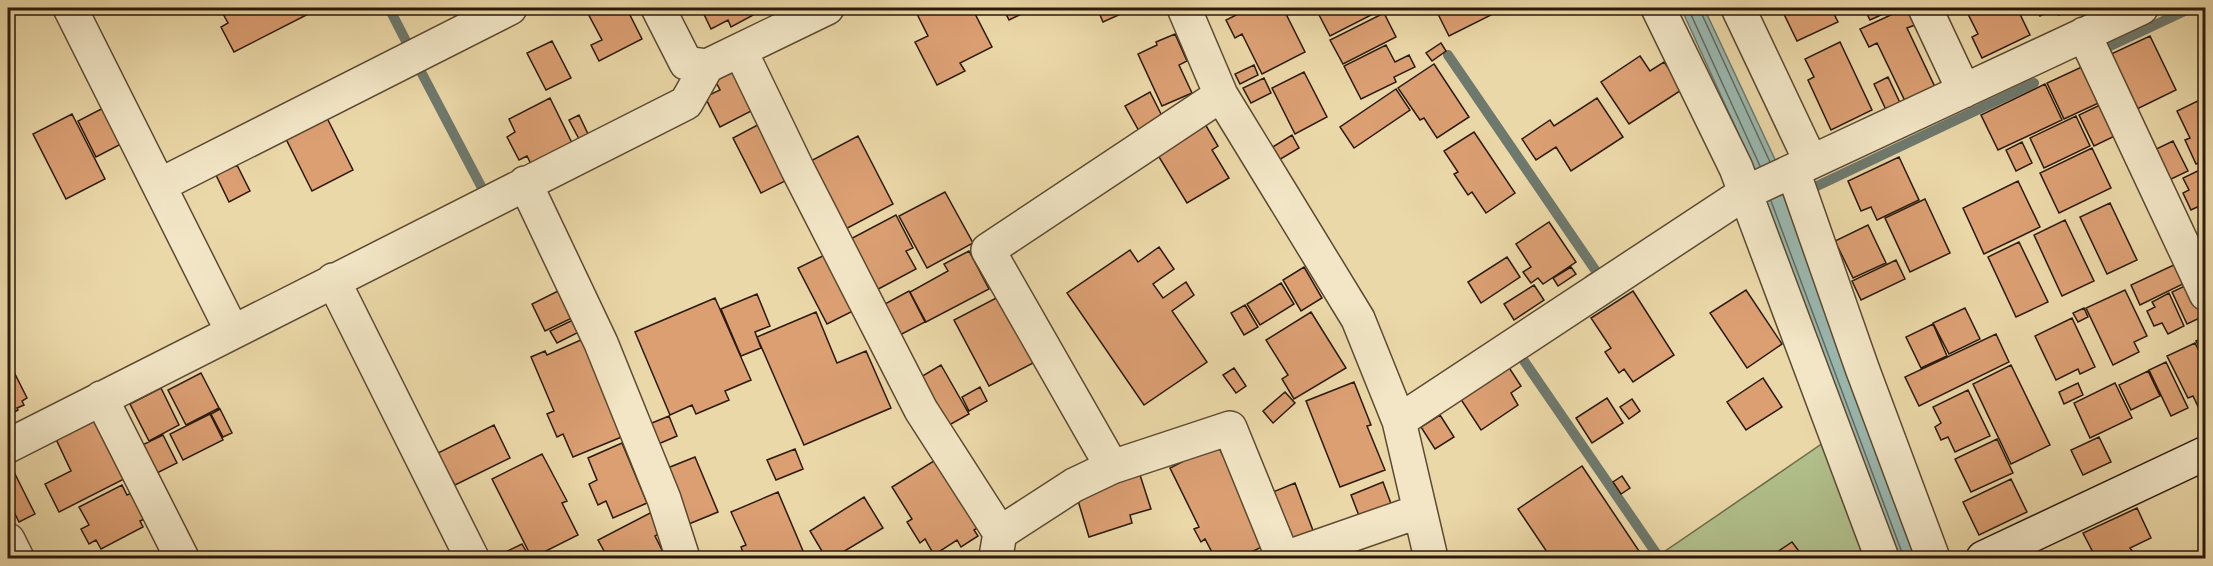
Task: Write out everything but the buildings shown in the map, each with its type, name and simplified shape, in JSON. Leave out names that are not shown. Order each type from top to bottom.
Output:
[{"type":"street","points":[[70,8],[232,331]]},
{"type":"street","points":[[160,185],[510,8]]},
{"type":"street","points":[[658,8],[686,63],[707,66],[740,50],[787,16],[827,8]]},
{"type":"street","points":[[1658,8],[1736,168],[1750,191],[1882,558]]},
{"type":"street","points":[[1738,8],[1798,168],[1862,368],[1933,558]]},
{"type":"street","points":[[1925,8],[1964,91]]},
{"type":"street","points":[[1190,10],[1221,95],[1358,320],[1399,421],[1431,558]]},
{"type":"street","points":[[1399,421],[1750,191],[2084,34],[2127,10]]},
{"type":"street","points":[[2084,34],[2205,294]]},
{"type":"street","points":[[740,50],[798,170],[996,551],[1074,484],[1112,467],[1230,428],[1284,558],[1420,511]]},
{"type":"street","points":[[8,446],[686,103],[707,66]]},
{"type":"street","points":[[1112,467],[988,250],[1221,95]]},
{"type":"street","points":[[525,183],[601,343],[664,499],[683,558]]},
{"type":"street","points":[[333,280],[472,558]]},
{"type":"street","points":[[102,398],[182,558]]},
{"type":"street","points":[[1983,558],[2205,453]]},
{"type":"street","points":[[8,540],[17,558]]},
{"type":"green space","points":[[1826,441],[1871,558],[1655,558]]},
{"type":"water","points":[[1681,8],[1704,8],[1788,187],[1920,558],[1900,558],[1896,553],[1754,168]]},
{"type":"waterway","points":[[389,8],[408,45]]},
{"type":"waterway","points":[[2110,46],[2191,8]]},
{"type":"waterway","points":[[1448,55],[1598,274],[1589,280]]},
{"type":"waterway","points":[[419,68],[482,188]]},
{"type":"waterway","points":[[1817,186],[2034,83]]},
{"type":"waterway","points":[[1520,355],[1656,553]]}]
